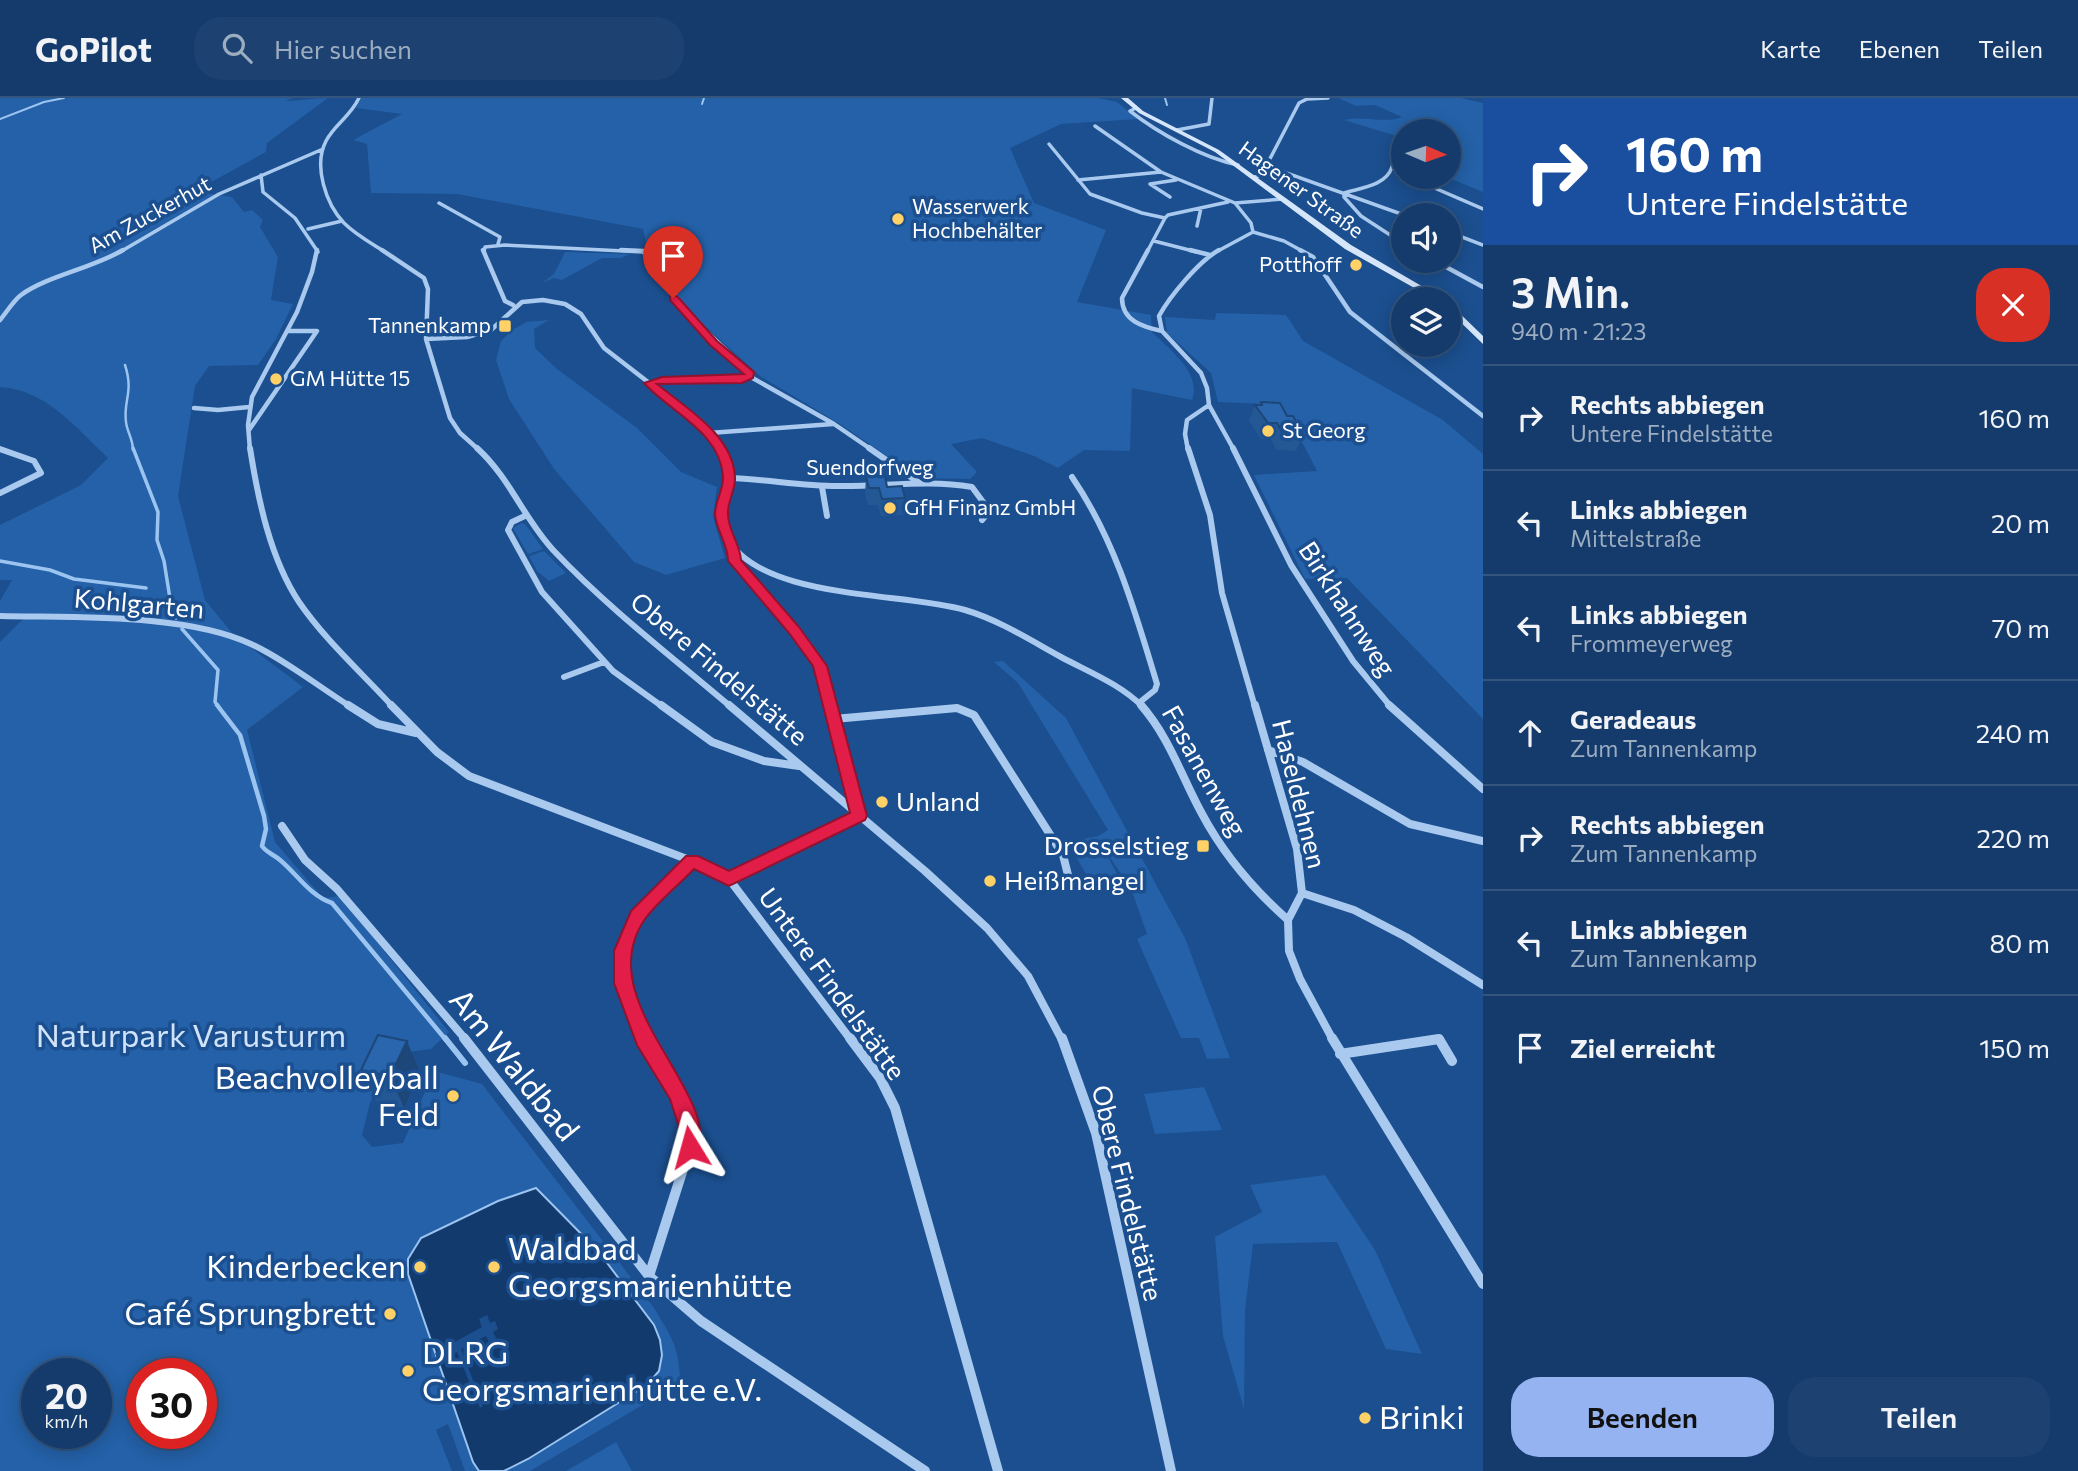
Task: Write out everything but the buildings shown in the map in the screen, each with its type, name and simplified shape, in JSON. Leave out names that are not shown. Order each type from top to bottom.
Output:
[{"type":"main road","name":"Hagener Straße","points":[[1124,98],[1136,108],[1238,165],[1359,254],[1418,287]]},
{"type":"main road","points":[[1461,318],[1483,341]]},
{"type":"street","points":[[324,149],[327,139],[352,113],[359,98]]},
{"type":"street","points":[[1177,130],[1209,124],[1212,98]]},
{"type":"street","points":[[1254,177],[1261,176],[1299,103],[1307,99],[1328,98]]},
{"type":"street","points":[[1136,108],[1130,111],[1153,126],[1218,161],[1238,165]]},
{"type":"street","points":[[1095,126],[1161,172],[1232,202],[1251,221],[1253,232]]},
{"type":"street","points":[[1048,144],[1090,194],[1165,218]]},
{"type":"street","name":"Am Zuckerhut","points":[[0,320],[19,296],[31,289],[103,262],[209,199],[324,149]]},
{"type":"street","name":"Obere Findelstätte","points":[[324,149],[320,166],[327,192],[342,221],[424,278],[428,289],[426,339],[450,418],[460,433],[488,458],[511,486],[552,549],[607,602],[987,928],[1028,976],[1062,1038],[1096,1133],[1171,1471]]},
{"type":"street","points":[[1267,166],[1391,210]]},
{"type":"street","points":[[1344,193],[1385,179],[1391,169]]},
{"type":"street","points":[[1078,180],[1161,172]]},
{"type":"street","points":[[261,175],[263,192],[288,209],[307,229],[342,221]]},
{"type":"street","points":[[1170,197],[1150,184],[1176,180]]},
{"type":"street","points":[[1437,189],[1483,209]]},
{"type":"street","points":[[1344,193],[1343,197],[1361,216],[1391,236]]},
{"type":"street","points":[[1162,331],[1142,327],[1129,318],[1121,305],[1122,298],[1165,218],[1168,215],[1232,202],[1283,199]]},
{"type":"street","points":[[439,203],[500,237],[498,244]]},
{"type":"street","points":[[1197,226],[1201,208]]},
{"type":"street","name":"Untere Findelstätte","points":[[307,229],[318,252],[310,279],[288,331],[264,371],[248,407],[254,472],[271,544],[298,599],[417,734],[444,759],[469,776],[692,861],[729,879],[880,1079],[895,1108],[985,1433],[998,1471]]},
{"type":"street","points":[[1162,331],[1159,323],[1163,309],[1210,255],[1253,232],[1284,241],[1313,257],[1323,269],[1337,297],[1350,312],[1483,416]]},
{"type":"street","points":[[1461,237],[1483,245]]},
{"type":"street","points":[[1154,241],[1210,255]]},
{"type":"street","points":[[918,482],[834,424],[749,376],[749,372],[714,343],[673,298],[643,251],[498,244],[483,250],[505,301],[513,305],[542,300],[569,305],[579,311],[601,346],[709,433],[725,459],[729,478],[722,514],[727,535],[734,546],[750,560],[776,575],[812,586],[967,610],[1014,631],[1123,690],[1140,702]]},
{"type":"street","points":[[1457,273],[1483,287]]},
{"type":"street","points":[[426,339],[463,337],[490,330],[499,325],[513,305]]},
{"type":"street","points":[[249,430],[317,331],[288,331]]},
{"type":"street","name":"Birkhahnweg","points":[[1162,331],[1200,373],[1207,388],[1209,405],[1219,419],[1292,565],[1353,661],[1389,705],[1483,789]]},
{"type":"street","points":[[649,383],[662,380],[742,380],[749,376]]},
{"type":"street","name":"Haseldehnen","points":[[1209,405],[1187,420],[1185,434],[1190,460],[1210,515],[1222,593],[1297,849],[1302,894],[1288,920]]},
{"type":"street","points":[[194,408],[218,410],[248,407]]},
{"type":"street","points":[[709,433],[834,424]]},
{"type":"street","points":[[0,449],[33,461],[41,473],[0,493]]},
{"type":"street","name":"Fasanenweg","points":[[1072,477],[1093,505],[1107,533],[1153,672],[1156,690],[1140,702],[1159,726],[1219,844],[1253,890],[1288,920]]},
{"type":"street","name":"Suendorfweg","points":[[729,478],[822,486],[918,482],[972,486],[986,506],[987,514],[982,520]]},
{"type":"street","points":[[822,486],[827,516]]},
{"type":"street","points":[[527,514],[512,522],[508,530],[542,592],[613,671],[712,742],[764,761],[799,766]]},
{"type":"street","points":[[729,879],[859,816],[820,666],[794,630],[734,561],[734,546]]},
{"type":"street","name":"Kohlgarten","points":[[0,616],[174,623],[222,633],[251,643],[378,724],[417,734]]},
{"type":"street","points":[[564,677],[604,662]]},
{"type":"street","points":[[834,719],[957,708],[974,715],[1062,853],[1071,887]]},
{"type":"street","points":[[1268,750],[1291,754],[1400,820],[1435,833],[1483,841]]},
{"type":"street","name":"Am Waldbad","points":[[282,826],[298,855],[319,877],[337,888],[481,1058],[649,1276],[701,1321],[925,1471]]},
{"type":"street","points":[[649,1276],[690,1147],[690,1130],[678,1095],[644,1039],[629,1002],[624,983],[623,951],[637,916],[692,861]]},
{"type":"street","points":[[1302,894],[1354,910],[1406,937],[1483,985]]},
{"type":"street","points":[[1288,920],[1289,951],[1300,979],[1340,1054],[1483,1284]]},
{"type":"street","points":[[1340,1054],[1439,1039],[1452,1061]]},
{"type":"green space","name":"Naturpark Varusturm","points":[[0,98],[293,98],[285,101],[328,98],[267,143],[266,152],[204,186],[200,192],[232,197],[244,212],[252,210],[263,220],[260,227],[278,257],[271,300],[293,304],[276,339],[258,365],[209,366],[195,386],[178,496],[205,600],[233,634],[303,687],[247,730],[275,842],[323,898],[340,896],[449,1032],[431,1049],[391,1054],[370,1103],[362,1135],[372,1147],[403,1143],[434,1071],[482,1084],[652,1305],[675,1348],[680,1379],[670,1389],[530,1471],[465,1471],[448,1424],[436,1430],[452,1471],[0,1471],[0,642],[24,618],[0,615],[0,601],[12,580],[0,580],[0,525],[81,485],[108,458],[60,412],[32,395],[0,387]]},
{"type":"green space","points":[[362,98],[1098,98],[1117,102],[1138,119],[1061,124],[1010,148],[1034,203],[1106,230],[1077,302],[1151,315],[1152,332],[1188,371],[1194,390],[1192,400],[1132,388],[1130,451],[1084,450],[1058,468],[1034,456],[982,438],[951,444],[977,472],[970,479],[919,478],[840,424],[760,376],[692,314],[667,284],[648,253],[643,229],[457,194],[371,193],[367,144],[353,140],[402,114],[356,108]]},
{"type":"green space","points":[[1338,98],[1461,98],[1483,103],[1483,192],[1461,183],[1461,119],[1396,119],[1402,117],[1375,105],[1356,106]]},
{"type":"green space","points":[[1359,118],[1389,120],[1391,134],[1344,120]]},
{"type":"green space","points":[[565,252],[630,254],[621,258],[602,258],[562,280],[554,278],[542,283],[554,274]]},
{"type":"green space","points":[[1216,313],[1286,315],[1303,341],[1443,420],[1483,454],[1483,719],[1347,578],[1305,579],[1254,475],[1317,471],[1290,419],[1263,404],[1218,402],[1211,373],[1167,333],[1165,317],[1215,320]]},
{"type":"green space","points":[[549,320],[534,329],[535,348],[557,369],[637,428],[681,472],[717,487],[713,517],[725,558],[666,575],[634,562],[554,469],[509,399],[496,360],[501,341],[511,331],[526,322]]},
{"type":"green space","points":[[522,523],[543,549],[528,554],[513,528]]},
{"type":"green space","points":[[544,551],[566,573],[549,581],[537,571],[529,556]]},
{"type":"green space","points":[[1003,661],[1066,718],[1185,938],[1230,1058],[1207,1059],[1199,1038],[1181,1038],[1137,939],[1147,934],[1131,889],[1099,841],[1124,886],[1097,893],[1072,850],[1074,848],[1071,849],[1067,842],[1098,836],[1108,830],[1018,683],[994,662]]},
{"type":"green space","points":[[1204,1087],[1222,1130],[1155,1134],[1144,1094]]},
{"type":"green space","points":[[1325,1175],[1375,1250],[1422,1354],[1386,1349],[1337,1242],[1253,1244],[1245,1310],[1244,1409],[1223,1336],[1215,1237],[1262,1212],[1250,1185]]},
{"type":"green space","points":[[616,1442],[632,1471],[566,1471]]},
{"type":"shaded area","points":[[536,1188],[598,1251],[654,1325],[662,1355],[659,1371],[647,1385],[528,1459],[504,1471],[479,1471],[473,1462],[408,1274],[408,1259],[421,1238],[498,1201]]},
{"type":"pier","points":[[487,1315],[490,1323],[495,1321],[498,1329],[493,1332],[496,1338],[489,1342],[486,1336],[461,1349],[483,1406],[480,1408],[457,1352],[438,1362],[435,1353],[482,1327],[479,1319]]},
{"type":"waterway","points":[[0,119],[44,102],[64,98]]},
{"type":"waterway","points":[[702,104],[704,98]]},
{"type":"waterway","points":[[1165,98],[1167,105]]},
{"type":"waterway","points":[[125,365],[129,383],[126,422],[133,450]]},
{"type":"waterway","points":[[133,448],[158,512],[157,540],[164,561],[172,611],[176,618]]},
{"type":"waterway","points":[[0,561],[50,570],[74,579],[146,588]]},
{"type":"waterway","points":[[182,629],[218,670],[215,702],[219,707]]},
{"type":"waterway","points":[[217,705],[240,735],[264,816],[266,829],[262,846],[310,890],[332,903],[446,1040]]},
{"type":"waterway","points":[[445,1038],[465,1063]]},
{"type":"place","name":"Wasserwerk Hochbehälter","points":[[898,219]]},
{"type":"place","name":"Potthoff","points":[[1356,265]]},
{"type":"place","name":"Tannenkamp","points":[[505,326]]},
{"type":"place","name":"GM Hütte 15","points":[[276,379]]},
{"type":"place","name":"St Georg","points":[[1268,431]]},
{"type":"place","name":"GfH Finanz GmbH","points":[[890,508]]},
{"type":"place","name":"Unland","points":[[882,802]]},
{"type":"place","name":"Drosselstieg","points":[[1203,846]]},
{"type":"place","name":"Heißmangel","points":[[990,881]]},
{"type":"place","name":"Beachvolleyball Feld","points":[[453,1096]]},
{"type":"place","name":"Kinderbecken","points":[[420,1267]]},
{"type":"place","name":"Waldbad Georgsmarienhütte","points":[[494,1267]]},
{"type":"place","name":"Café Sprungbrett","points":[[390,1314]]},
{"type":"place","name":"DLRG Georgsmarienhütte e.V.","points":[[408,1371]]},
{"type":"place","name":"Brinki","points":[[1365,1418]]},
{"type":"route","points":[[673,298],[714,343],[749,372],[749,376],[742,380],[662,380],[649,383],[709,433],[725,459],[729,478],[722,514],[727,535],[734,546],[734,561],[794,630],[820,666],[859,816],[729,879],[692,861],[637,916],[623,951],[624,983],[644,1039],[678,1095],[690,1130],[690,1147]]}]
